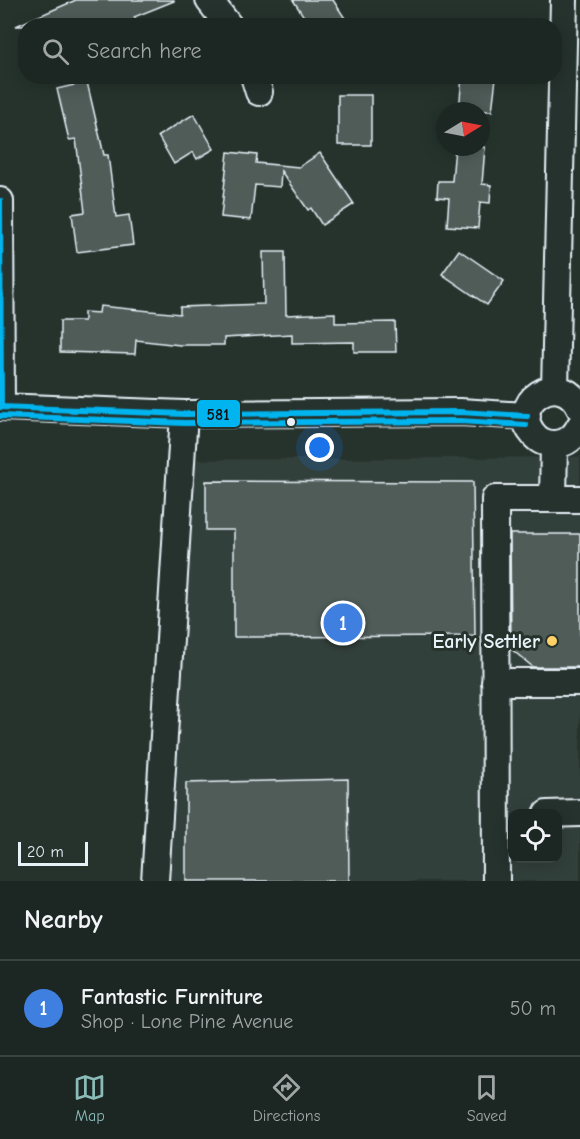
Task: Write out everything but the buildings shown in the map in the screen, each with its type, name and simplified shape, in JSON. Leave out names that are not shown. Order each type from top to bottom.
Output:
[{"type":"street","points":[[209,0],[223,18]]},
{"type":"street","points":[[555,389],[571,44],[564,0]]},
{"type":"street","points":[[0,201],[0,407],[184,414],[460,412],[527,416]]},
{"type":"street","points":[[580,408],[571,394],[555,389],[538,394],[532,400],[527,416],[527,425],[537,439],[554,444],[571,439],[580,426]]},
{"type":"street","points":[[155,881],[184,414]]},
{"type":"street","points":[[552,499],[554,444]]},
{"type":"street","points":[[496,881],[504,814],[495,682],[495,499],[580,499]]},
{"type":"street","points":[[495,682],[580,682]]},
{"type":"street","points":[[562,813],[580,813]]},
{"type":"shaded area","points":[[580,457],[580,881],[148,881],[170,460]]},
{"type":"transit line","name":"581","points":[[0,201],[1,407]]},
{"type":"transit line","name":"581","points":[[0,407],[184,414],[460,412],[527,416]]},
{"type":"transit line","points":[[0,416],[184,423],[460,421],[526,425]]},
{"type":"place","name":"Fantastic Furniture","points":[[343,623]]},
{"type":"place","name":"Early Settler","points":[[552,641]]}]
